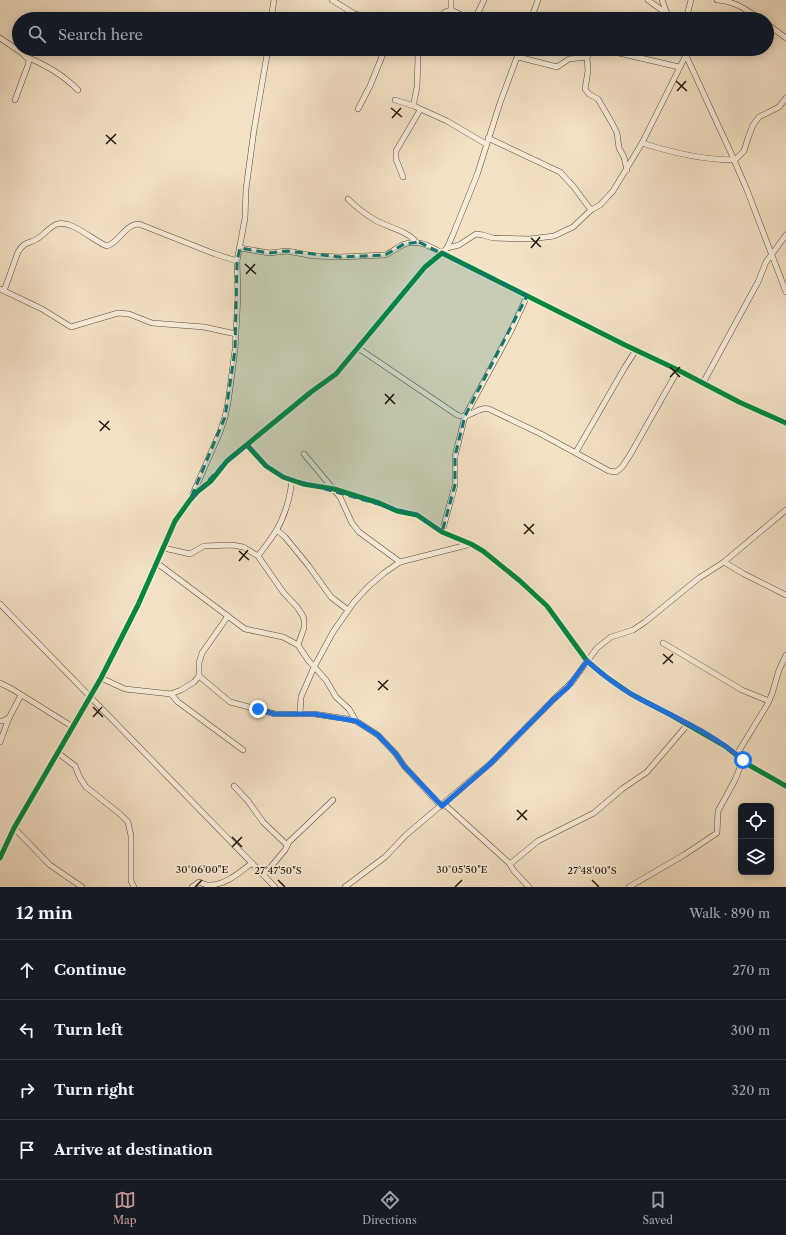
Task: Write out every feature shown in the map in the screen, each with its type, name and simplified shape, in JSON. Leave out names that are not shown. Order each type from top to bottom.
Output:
[{"type":"street","points":[[272,12],[274,0]]},
{"type":"street","points":[[332,0],[351,12]]},
{"type":"street","points":[[451,0],[451,10]]},
{"type":"street","points":[[478,12],[484,0]]},
{"type":"street","points":[[534,12],[538,0]]},
{"type":"street","points":[[648,0],[663,12]]},
{"type":"street","points":[[662,0],[666,12]]},
{"type":"street","points":[[688,12],[691,0]]},
{"type":"street","points":[[717,0],[730,1],[750,12]]},
{"type":"street","points":[[445,12],[451,10],[455,12]]},
{"type":"street","points":[[774,29],[786,38]]},
{"type":"street","points":[[0,38],[12,46]]},
{"type":"street","points":[[26,56],[48,66],[66,78],[78,90]]},
{"type":"street","points":[[15,100],[28,65],[26,56]]},
{"type":"street","points":[[190,500],[225,417],[235,350],[238,296],[237,261],[245,218],[246,189],[254,130],[267,56]]},
{"type":"street","points":[[358,109],[370,86],[382,56]]},
{"type":"street","points":[[414,106],[417,87],[418,56]]},
{"type":"street","points":[[632,56],[679,67]]},
{"type":"street","points":[[447,248],[459,244],[476,234],[494,238],[519,239],[554,236],[573,227],[591,210],[600,206],[613,192],[627,170],[685,56]]},
{"type":"street","points":[[686,56],[734,160],[786,292]]},
{"type":"street","points":[[0,858],[14,828],[101,678],[138,605],[175,521],[190,500],[211,480],[227,461],[311,392],[336,374],[425,267],[447,248],[477,175],[500,103],[518,57],[557,66],[569,59],[587,57],[588,71],[584,89],[598,99],[612,123],[617,133],[619,148],[624,158],[627,170]]},
{"type":"street","points":[[642,143],[674,153],[700,158],[734,160],[744,151],[753,125],[759,117],[779,107],[786,98]]},
{"type":"street","points":[[395,100],[414,106],[447,121],[486,144]]},
{"type":"street","points":[[402,177],[396,158],[396,151],[420,110]]},
{"type":"street","points":[[488,138],[560,172],[574,186],[591,210]]},
{"type":"street","points":[[348,199],[359,210],[374,219],[409,235],[416,242],[433,248],[739,402],[786,423]]},
{"type":"street","points":[[236,334],[204,327],[152,323],[129,314],[118,313],[71,327],[42,309],[2,290],[21,248],[27,242],[36,239],[57,224],[72,226],[107,246],[113,243],[131,226],[140,224],[215,254],[237,261]]},
{"type":"street","points":[[703,383],[754,289],[766,262],[786,235]]},
{"type":"street","points":[[240,248],[269,253],[287,251],[314,256],[340,257],[385,255],[391,253],[404,244],[416,242]]},
{"type":"street","points":[[442,532],[455,485],[455,456],[465,416],[511,331],[527,296]]},
{"type":"street","points":[[358,348],[457,415],[465,416],[473,414],[483,408],[490,409],[576,452],[609,471],[616,472],[619,471],[630,455],[678,370]]},
{"type":"street","points":[[576,452],[624,367],[636,350]]},
{"type":"street","points":[[247,445],[266,466],[278,474],[292,480],[334,489],[379,503],[396,511],[417,515],[442,532],[471,544],[483,551],[500,564],[547,606],[587,661],[605,676],[631,694],[688,724],[737,754],[755,768],[786,786]]},
{"type":"street","points":[[304,454],[334,489],[359,532],[400,562]]},
{"type":"street","points":[[258,556],[277,530],[291,490],[292,480]]},
{"type":"street","points":[[345,887],[386,857],[406,835],[491,763],[553,700],[568,687],[597,648],[606,640],[633,630],[699,578],[724,562],[786,510]]},
{"type":"street","points":[[277,530],[285,537],[308,565],[331,597],[348,610]]},
{"type":"street","points":[[300,714],[300,697],[314,667],[338,624],[369,586],[400,562],[471,544]]},
{"type":"street","points":[[164,548],[190,554],[204,546],[237,545],[258,556],[283,592],[303,616],[304,628],[298,645]]},
{"type":"street","points":[[724,562],[786,595]]},
{"type":"street","points":[[157,563],[245,629],[283,638],[298,645],[314,667],[326,680],[336,697],[349,709],[356,721]]},
{"type":"street","points":[[0,604],[275,887]]},
{"type":"street","points":[[101,678],[125,689],[171,694],[186,687],[194,682],[198,676],[202,653],[228,616]]},
{"type":"street","points":[[663,643],[742,690],[769,701]]},
{"type":"street","points":[[737,754],[769,701],[786,654]]},
{"type":"street","points":[[198,676],[230,702],[275,714],[322,715],[356,721],[378,735],[396,754],[404,766],[443,805],[510,864],[514,871],[529,887]]},
{"type":"street","points":[[0,683],[73,727]]},
{"type":"street","points":[[171,694],[178,702],[243,750]]},
{"type":"street","points":[[0,742],[9,718],[21,695]]},
{"type":"street","points":[[0,721],[9,718]]},
{"type":"street","points":[[510,864],[538,841],[594,814],[622,789],[647,772],[688,724]]},
{"type":"street","points":[[58,753],[75,766],[86,787],[128,822],[131,836],[131,881],[134,887]]},
{"type":"street","points":[[629,887],[717,833],[718,811],[735,780],[743,760]]},
{"type":"street","points":[[234,786],[248,801],[263,822],[287,845]]},
{"type":"street","points":[[264,875],[285,850],[287,845],[332,800]]},
{"type":"street","points":[[14,828],[50,865],[82,887]]},
{"type":"street","points":[[192,887],[199,882],[207,885],[219,883],[239,873],[252,863]]},
{"type":"highlighted area","points":[[419,242],[527,296],[465,416],[455,456],[455,485],[442,532],[417,515],[283,477],[266,466],[247,445],[227,461],[190,500],[225,417],[235,350],[237,261],[240,248],[269,253],[287,251],[340,257],[385,255],[404,244]]},
{"type":"cycle path","points":[[0,858],[14,828],[101,678],[138,605],[175,521],[190,500],[197,492],[211,481],[227,461],[311,392],[336,374],[425,267],[442,253],[678,370],[739,402],[786,423]]},
{"type":"cycle path","points":[[247,445],[266,466],[283,477],[303,484],[334,489],[379,503],[397,511],[417,515],[442,532],[471,544],[483,551],[520,581],[547,606],[587,661],[605,676],[631,694],[725,746],[749,765],[786,786]]},
{"type":"route","points":[[258,709],[275,714],[314,714],[356,721],[378,735],[396,754],[404,766],[442,806],[491,763],[553,700],[568,687],[587,661],[605,676],[631,694],[730,749],[743,760]]}]
